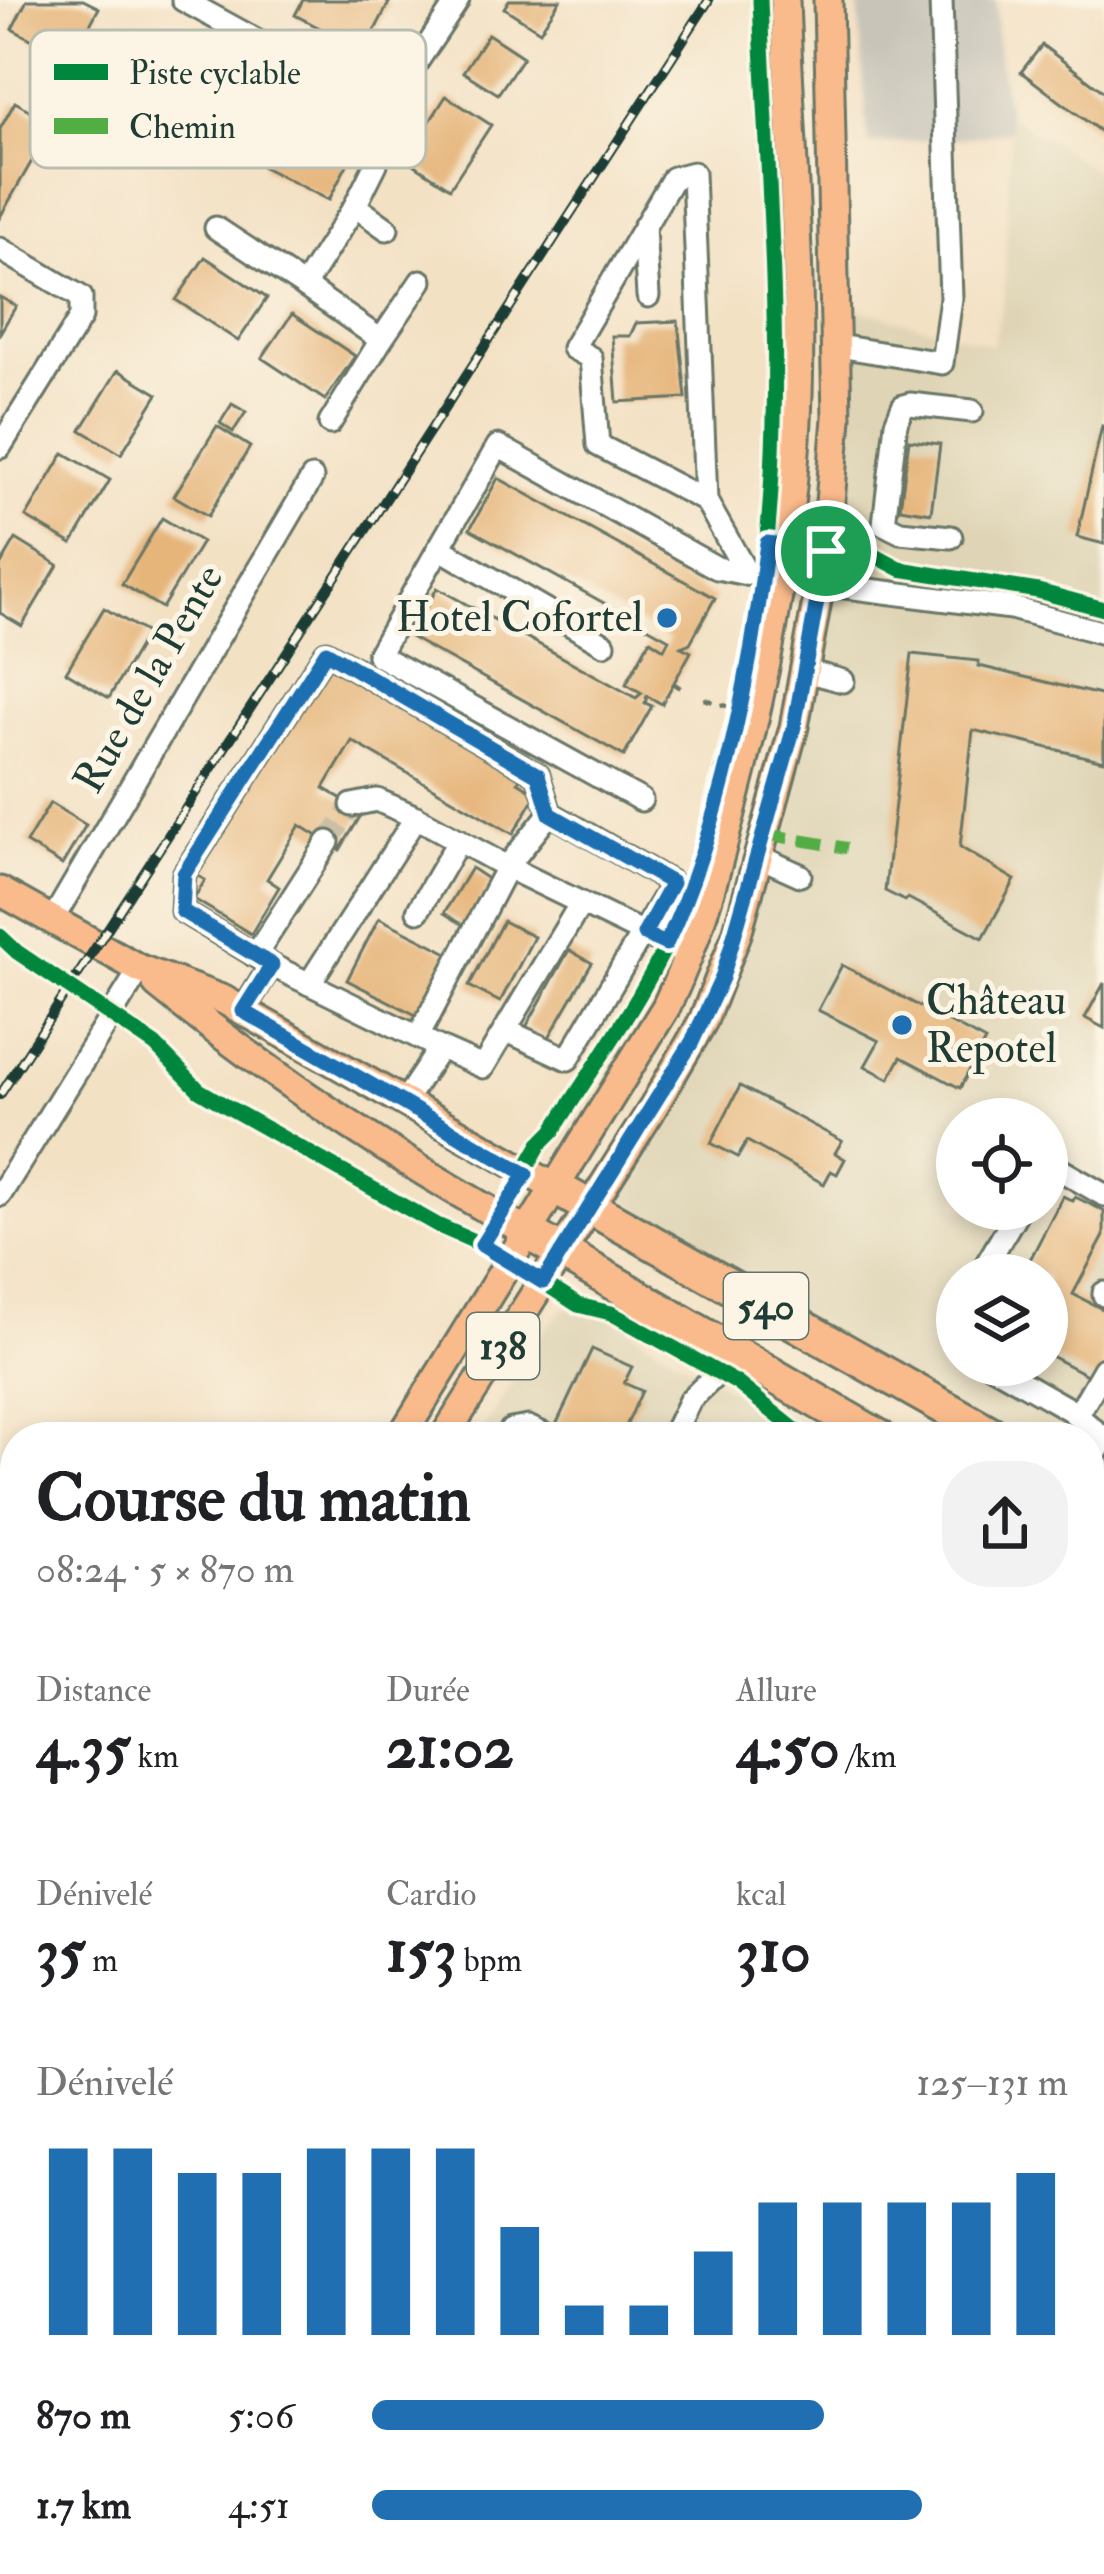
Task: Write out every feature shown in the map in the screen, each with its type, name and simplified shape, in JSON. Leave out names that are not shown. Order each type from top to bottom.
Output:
[{"type":"highway","name":"540","points":[[554,1187],[971,1422]]},
{"type":"highway","name":"540","points":[[527,1232],[853,1422]]},
{"type":"main road","points":[[410,1422],[634,1062],[690,956],[712,886],[756,714],[783,579],[798,398],[784,0]]},
{"type":"main road","points":[[806,671],[834,462],[838,346],[828,0]]},
{"type":"main road","name":"138","points":[[461,1422],[714,999],[758,856],[806,671]]},
{"type":"main road","points":[[0,891],[140,969],[243,1011],[554,1187]]},
{"type":"main road","points":[[140,969],[243,1050],[392,1150],[527,1232]]},
{"type":"street","points":[[183,0],[238,30]]},
{"type":"street","points":[[426,48],[458,0]]},
{"type":"street","points":[[838,346],[942,363],[951,298],[941,0]]},
{"type":"street","points":[[304,286],[374,168]]},
{"type":"street","points":[[641,800],[378,656],[498,446],[717,568],[748,574],[706,501],[693,173],[673,178],[573,348],[592,358],[598,445],[706,501]]},
{"type":"street","points":[[355,206],[387,229]]},
{"type":"street","points":[[644,227],[648,296]]},
{"type":"street","points":[[216,228],[381,340]]},
{"type":"street","points":[[0,249],[81,297],[81,317],[0,447]]},
{"type":"street","points":[[330,423],[421,281]]},
{"type":"street","points":[[951,537],[900,532],[884,524],[896,423],[903,406],[910,404],[972,411]]},
{"type":"street","name":"Rue de la Pente","points":[[53,920],[312,478]]},
{"type":"street","points":[[440,548],[604,644]]},
{"type":"street","points":[[783,579],[1011,608],[1104,633]]},
{"type":"street","points":[[505,1030],[568,1058],[672,883],[550,814],[538,775],[326,652],[184,874],[182,911],[309,984],[483,1067],[505,1030],[581,903]]},
{"type":"street","points":[[806,671],[843,680]]},
{"type":"street","points":[[352,806],[377,800],[416,817],[690,956]]},
{"type":"street","points":[[418,1037],[507,867],[550,814]]},
{"type":"street","points":[[309,984],[416,817]]},
{"type":"street","points":[[418,911],[459,841]]},
{"type":"street","points":[[243,1011],[263,960],[328,842]]},
{"type":"street","points":[[758,856],[800,874]]},
{"type":"street","points":[[0,1195],[140,969]]},
{"type":"street","points":[[404,1102],[440,1048]]},
{"type":"street","points":[[1068,1174],[1104,1195]]},
{"type":"street","points":[[679,1422],[690,1400],[718,1372],[729,1351]]},
{"type":"street","points":[[1077,1416],[1104,1369]]},
{"type":"street","points":[[1026,1386],[1084,1422]]},
{"type":"path","points":[[733,730],[744,682]]},
{"type":"path","points":[[673,683],[686,691]]},
{"type":"path","points":[[704,699],[741,710]]},
{"type":"shaded area","points":[[858,0],[996,0],[997,48],[1011,131],[868,144]]},
{"type":"shaded area","points":[[1011,116],[1104,176],[1104,1422],[970,1422],[590,1208],[692,1042],[806,671],[837,304],[993,345],[1004,299]]},
{"type":"shaded area","points":[[565,1308],[610,1318],[784,1422],[487,1422],[548,1326]]},
{"type":"building","points":[[27,0],[83,0],[99,8],[87,30],[30,30],[30,38],[12,29]]},
{"type":"building","points":[[303,0],[389,3],[375,30],[324,30],[295,15]]},
{"type":"building","points":[[509,0],[560,0],[540,31],[504,8]]},
{"type":"building","points":[[488,34],[523,57],[498,94],[463,72]]},
{"type":"building","points":[[1042,45],[1104,92],[1101,132],[1021,72]]},
{"type":"building","points":[[446,96],[491,125],[450,188],[420,168],[426,168],[426,128]]},
{"type":"building","points":[[15,102],[30,111],[30,164],[0,217],[0,129]]},
{"type":"building","points":[[265,168],[345,168],[329,200]]},
{"type":"building","points":[[205,257],[267,298],[238,341],[176,300]]},
{"type":"building","points":[[0,297],[16,306],[0,333]]},
{"type":"building","points":[[292,314],[355,356],[325,400],[262,358]]},
{"type":"building","points":[[678,321],[686,398],[617,402],[612,336],[630,336],[636,323]]},
{"type":"building","points":[[118,370],[158,394],[121,454],[81,430]]},
{"type":"building","points":[[232,404],[246,412],[233,432],[220,423]]},
{"type":"building","points":[[217,426],[250,447],[208,516],[174,496]]},
{"type":"building","points":[[1104,427],[1104,544],[1077,537]]},
{"type":"building","points":[[909,440],[940,444],[931,513],[900,508]]},
{"type":"building","points":[[64,453],[110,480],[72,544],[26,517]]},
{"type":"building","name":"Hotel Cofortel","points":[[498,478],[715,598],[690,643],[681,647],[691,652],[662,704],[647,696],[645,703],[652,706],[624,756],[410,637],[437,588],[636,698],[642,693],[626,684],[650,640],[664,649],[669,639],[470,529]]},
{"type":"building","points":[[162,518],[202,542],[162,608],[122,584]]},
{"type":"building","points":[[16,539],[58,565],[22,626],[0,613],[0,566]]},
{"type":"building","points":[[104,608],[147,633],[109,698],[66,672]]},
{"type":"building","points":[[912,654],[979,661],[979,666],[1104,696],[1104,761],[973,730],[960,847],[1015,880],[983,938],[908,898],[905,901],[885,891]]},
{"type":"building","points":[[330,658],[525,771],[518,782],[537,794],[513,834],[352,741],[324,788],[363,812],[340,850],[300,825],[267,879],[279,887],[251,934],[194,899],[205,880],[193,873]]},
{"type":"building","points":[[50,803],[86,825],[62,865],[26,843]]},
{"type":"building","points":[[471,868],[492,882],[465,926],[444,913]]},
{"type":"building","points":[[379,918],[452,955],[420,1017],[347,980]]},
{"type":"building","points":[[503,921],[534,937],[500,1002],[469,986]]},
{"type":"building","points":[[569,950],[592,963],[548,1039],[526,1027]]},
{"type":"building","name":"Château Repotel","points":[[842,965],[985,1041],[960,1088],[901,1057],[889,1079],[865,1066],[879,1041],[818,1010]]},
{"type":"building","points":[[1104,983],[1104,1028],[1085,1018]]},
{"type":"building","points":[[740,1086],[842,1141],[835,1153],[845,1159],[837,1174],[831,1171],[824,1184],[747,1141],[738,1157],[711,1143]]},
{"type":"building","points":[[1075,1197],[1104,1211],[1104,1236],[1073,1294],[1104,1310],[1104,1384],[1068,1365],[1068,1254],[1033,1254],[1045,1230],[1068,1230],[1068,1198]]},
{"type":"building","points":[[592,1349],[632,1367],[624,1383],[642,1391],[628,1422],[557,1422]]},
{"type":"tunnel","points":[[328,842],[352,805]]},
{"type":"railway","points":[[0,1095],[709,0]]},
{"type":"marked path","points":[[765,834],[847,848]]},
{"type":"cycle path","points":[[482,1245],[540,1144],[622,1023],[669,939],[699,862],[743,686],[765,560],[773,463],[773,264],[760,0]]},
{"type":"cycle path","points":[[767,543],[845,554],[857,546],[900,569],[1038,591],[1104,609]]},
{"type":"cycle path","points":[[0,936],[155,1045],[199,1090],[439,1226],[492,1249],[578,1305],[611,1313],[737,1383],[785,1422]]},
{"type":"place","name":"Hotel Cofortel","points":[[667,618]]},
{"type":"place","name":"Château Repotel","points":[[902,1025]]},
{"type":"route","points":[[767,543],[826,551],[794,727],[737,934],[714,999],[650,1114],[543,1282],[482,1245],[526,1174],[243,1011],[272,965],[182,911],[184,874],[326,652],[538,775],[550,814],[672,883],[644,934],[666,944],[695,871],[740,705],[767,543]]}]
